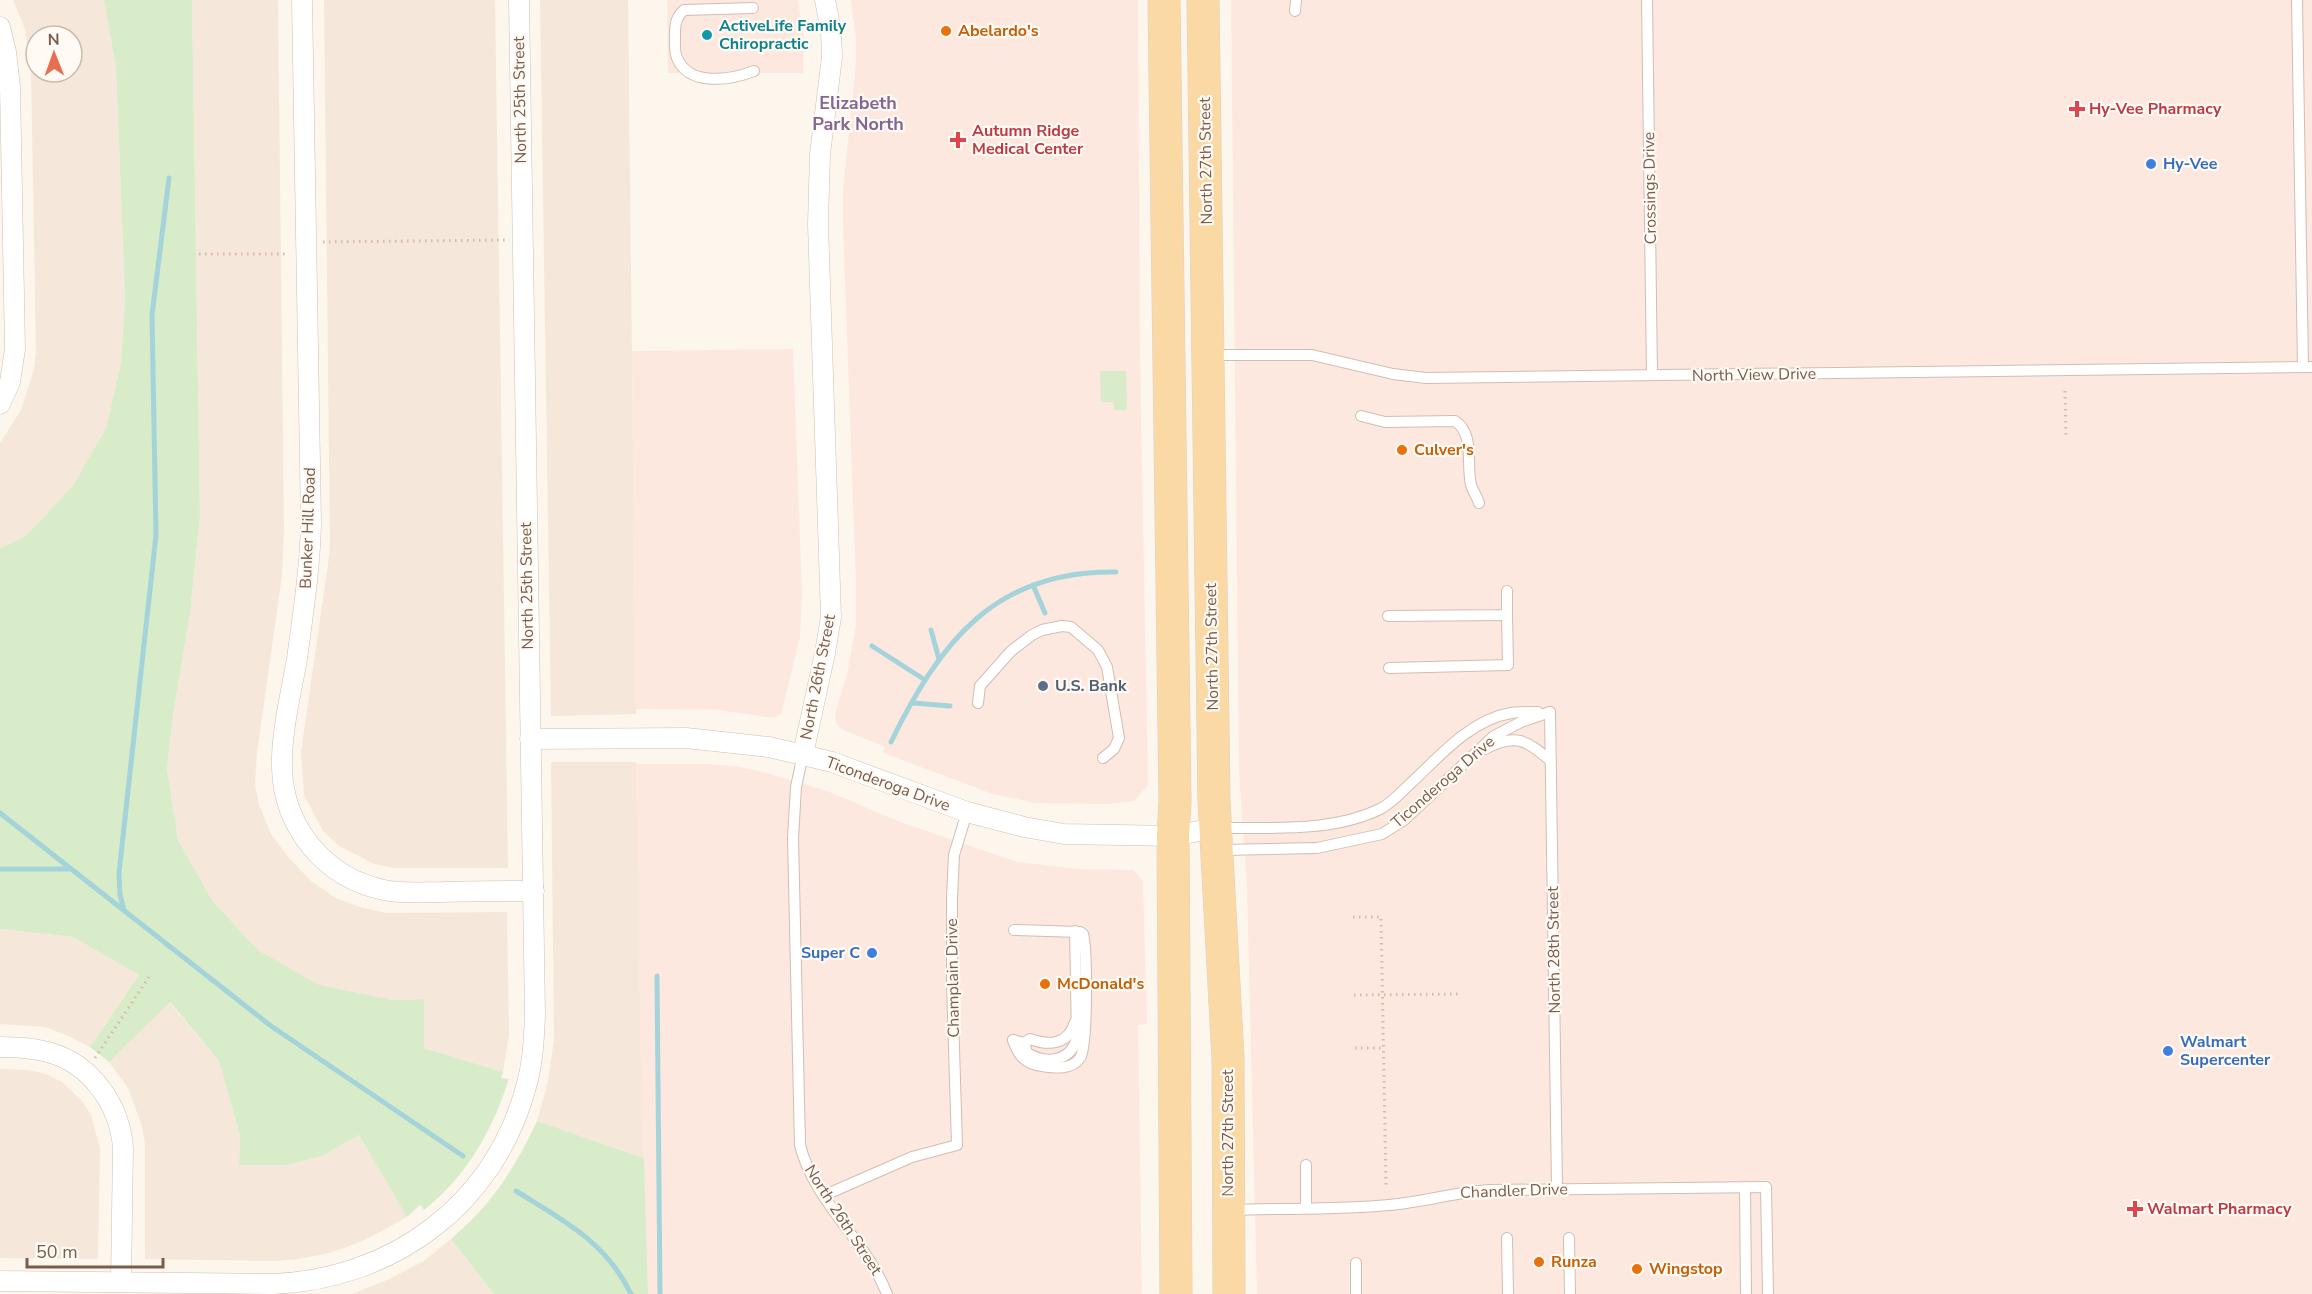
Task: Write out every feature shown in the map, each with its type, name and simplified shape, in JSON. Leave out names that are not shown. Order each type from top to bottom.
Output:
[{"type":"main road","points":[[1164,0],[1175,802],[1173,836],[1176,1294]]},
{"type":"main road","name":"North 27th Street","points":[[1203,0],[1215,838],[1227,1048],[1229,1294]]},
{"type":"street","name":"Bunker Hill Road","points":[[302,0],[311,546],[306,595],[282,753],[283,782],[290,811],[307,843],[322,859],[346,876],[369,886],[408,892],[534,891]]},
{"type":"street","name":"North 25th Street","points":[[0,1281],[273,1284],[310,1281],[343,1274],[386,1258],[418,1239],[459,1205],[492,1164],[520,1107],[532,1057],[535,1014],[519,0]]},
{"type":"street","name":"North 26th Street","points":[[803,754],[825,653],[831,607],[818,224],[820,154],[832,57],[831,31],[825,0]]},
{"type":"street","points":[[0,27],[6,52],[10,87],[15,349],[10,382],[0,404]]},
{"type":"street","name":"Ticonderoga Drive","points":[[530,739],[697,738],[753,744],[803,754],[967,812],[1024,827],[1064,834],[1215,838]]},
{"type":"street","points":[[0,1047],[32,1048],[70,1061],[85,1071],[99,1086],[111,1105],[122,1137],[121,1282]]},
{"type":"lane","name":"Crossings Drive","points":[[1647,0],[1652,375]]},
{"type":"lane","points":[[2297,0],[2308,367]]},
{"type":"lane","points":[[753,8],[684,10],[677,18],[675,25],[675,52],[684,69],[697,77],[741,76],[754,71]]},
{"type":"lane","name":"North View Drive","points":[[1208,355],[1312,355],[1393,374],[1426,378],[2308,367]]},
{"type":"lane","points":[[1361,416],[1384,422],[1455,421],[1462,426],[1467,436],[1471,484],[1479,503]]},
{"type":"lane","points":[[1389,668],[1508,665],[1507,591]]},
{"type":"lane","points":[[1388,616],[1507,615]]},
{"type":"lane","points":[[978,703],[980,686],[1011,651],[1042,630],[1062,626],[1071,627],[1098,650],[1107,667],[1119,738],[1114,749],[1103,758]]},
{"type":"lane","name":"Ticonderoga Drive","points":[[1215,838],[1338,822],[1368,814],[1391,801],[1474,727],[1510,713],[1550,712]]},
{"type":"lane","name":"Ticonderoga Drive","points":[[1215,838],[1317,848],[1382,834],[1395,828],[1494,736],[1530,718],[1550,712]]},
{"type":"lane","name":"North 28th Street","points":[[1550,712],[1557,1188]]},
{"type":"lane","points":[[1474,754],[1492,745],[1516,739],[1527,742],[1551,761]]},
{"type":"lane","name":"North 26th Street","points":[[803,754],[796,787],[793,838],[800,1145],[806,1164],[876,1271],[887,1294]]},
{"type":"lane","name":"Champlain Drive","points":[[825,1196],[912,1157],[957,1145],[952,897],[954,855],[967,812]]},
{"type":"lane","points":[[1014,930],[1080,932],[1084,936],[1085,1032],[1084,1051],[1080,1059],[1073,1065],[1065,1067],[1040,1066],[1019,1056],[1019,1042]]},
{"type":"lane","points":[[1019,1042],[1027,1053],[1035,1058],[1064,1057],[1075,1047],[1077,1016],[1075,932]]},
{"type":"lane","points":[[1019,1042],[1030,1039],[1044,1045],[1055,1042],[1067,1036],[1077,1016]]},
{"type":"lane","points":[[1306,1165],[1306,1208]]},
{"type":"lane","points":[[1745,1187],[1746,1294]]},
{"type":"lane","name":"Chandler Drive","points":[[1228,1210],[1364,1207],[1415,1202],[1466,1191],[1766,1187],[1768,1294]]},
{"type":"lane","points":[[1507,1238],[1508,1294]]},
{"type":"lane","points":[[1569,1238],[1570,1294]]},
{"type":"lane","points":[[1356,1263],[1356,1294]]},
{"type":"path","points":[[306,242],[522,240]]},
{"type":"path","points":[[199,254],[285,254]]},
{"type":"path","points":[[2065,391],[2066,435]]},
{"type":"path","points":[[1353,917],[1381,917],[1386,1185]]},
{"type":"path","points":[[85,1071],[149,977]]},
{"type":"path","points":[[1354,995],[1462,994]]},
{"type":"path","points":[[1355,1048],[1384,1047]]},
{"type":"shaded area","points":[[13,0],[104,0],[116,68],[125,298],[121,362],[106,428],[72,487],[24,537],[0,548],[0,443],[21,410],[34,369],[36,351],[31,84],[84,84],[84,24],[24,24],[24,27]]},
{"type":"shaded area","points":[[192,0],[278,0],[284,529],[282,575],[257,753],[255,784],[259,805],[271,834],[289,858],[311,881],[336,898],[360,907],[387,913],[507,912],[509,1035],[503,1072],[424,1048],[423,999],[393,1000],[319,987],[256,950],[212,900],[178,840],[167,769],[173,716],[190,614],[200,516]]},
{"type":"shaded area","points":[[324,0],[495,0],[508,868],[395,868],[374,864],[339,846],[323,831],[304,795],[301,752],[330,550]]},
{"type":"shaded area","points":[[540,0],[628,0],[636,714],[551,716]]},
{"type":"shaded area","points":[[667,0],[798,0],[804,38],[803,73],[668,73]]},
{"type":"shaded area","points":[[851,0],[1138,0],[1140,351],[1148,785],[1134,801],[1107,804],[1035,803],[993,794],[883,753],[885,747],[841,729],[836,723],[835,714],[847,674],[856,625],[843,225],[843,190],[856,63],[856,39]]},
{"type":"shaded area","points":[[1231,0],[2312,0],[2312,1294],[1257,1294],[1247,888],[1239,772]]},
{"type":"shaded area","points":[[793,349],[802,594],[800,637],[781,714],[774,718],[718,710],[636,709],[632,351]]},
{"type":"shaded area","points":[[551,762],[636,762],[644,1158],[537,1121],[548,1081],[554,1039]]},
{"type":"shaded area","points":[[636,764],[706,764],[741,767],[827,791],[903,823],[1017,862],[1079,869],[1133,870],[1143,881],[1147,1024],[1138,1025],[1142,1294],[648,1294],[640,1034]]},
{"type":"shaded area","points":[[0,929],[73,937],[139,975],[90,1047],[45,1027],[0,1024]]},
{"type":"shaded area","points":[[169,1002],[219,1061],[240,1136],[239,1165],[287,1165],[322,1156],[359,1135],[407,1217],[369,1238],[344,1248],[297,1259],[276,1261],[145,1259],[145,1145],[142,1126],[128,1088],[109,1062]]},
{"type":"shaded area","points":[[0,1069],[29,1070],[46,1074],[62,1082],[83,1102],[91,1115],[100,1149],[98,1259],[0,1258]]},
{"type":"shaded area","points":[[451,1239],[494,1294],[352,1294],[387,1280],[424,1261]]},
{"type":"green space","points":[[104,0],[192,0],[200,516],[190,614],[173,716],[167,769],[178,840],[212,900],[261,952],[319,985],[393,1000],[424,999],[424,1048],[503,1072],[501,1078],[509,1079],[495,1117],[465,1167],[439,1197],[424,1210],[420,1205],[407,1217],[359,1135],[322,1156],[287,1165],[239,1165],[240,1136],[219,1061],[170,1002],[109,1062],[90,1047],[139,975],[73,937],[0,929],[0,548],[24,537],[72,487],[106,428],[121,362],[125,298],[116,68]]},
{"type":"green space","points":[[1100,371],[1126,371],[1127,410],[1114,410],[1113,402],[1101,402]]},
{"type":"green space","points":[[537,1121],[644,1158],[648,1294],[494,1294],[451,1239],[479,1212],[501,1185]]},
{"type":"waterway","points":[[124,910],[120,895],[119,873],[156,535],[152,315],[169,178]]},
{"type":"waterway","points":[[891,742],[930,673],[952,644],[976,619],[1005,599],[1037,584],[1074,575],[1116,572]]},
{"type":"waterway","points":[[1033,585],[1045,613]]},
{"type":"waterway","points":[[931,630],[939,659]]},
{"type":"waterway","points":[[872,646],[925,680]]},
{"type":"waterway","points":[[913,703],[950,706]]},
{"type":"waterway","points":[[0,813],[271,1026],[463,1156]]},
{"type":"waterway","points":[[0,869],[70,869]]},
{"type":"waterway","points":[[657,976],[660,1294]]},
{"type":"waterway","points":[[516,1191],[566,1223],[596,1246],[621,1276],[631,1294]]},
{"type":"place","name":"Abelardo's","points":[[946,31]]},
{"type":"place","name":"ActiveLife Family Chiropractic","points":[[707,35]]},
{"type":"place","name":"Hy-Vee Pharmacy","points":[[2077,109]]},
{"type":"place","name":"Autumn Ridge Medical Center","points":[[958,140]]},
{"type":"place","name":"Hy-Vee","points":[[2151,164]]},
{"type":"place","name":"Culver's","points":[[1402,450]]},
{"type":"place","name":"U.S. Bank","points":[[1043,686]]},
{"type":"place","name":"Super C","points":[[872,953]]},
{"type":"place","name":"McDonald's","points":[[1045,984]]},
{"type":"place","name":"Walmart Supercenter","points":[[2168,1051]]},
{"type":"place","name":"Walmart Pharmacy","points":[[2135,1209]]},
{"type":"place","name":"Runza","points":[[1539,1262]]},
{"type":"place","name":"Wingstop","points":[[1637,1269]]},
{"type":"district","name":"Elizabeth Park North","points":[[858,113]]}]
